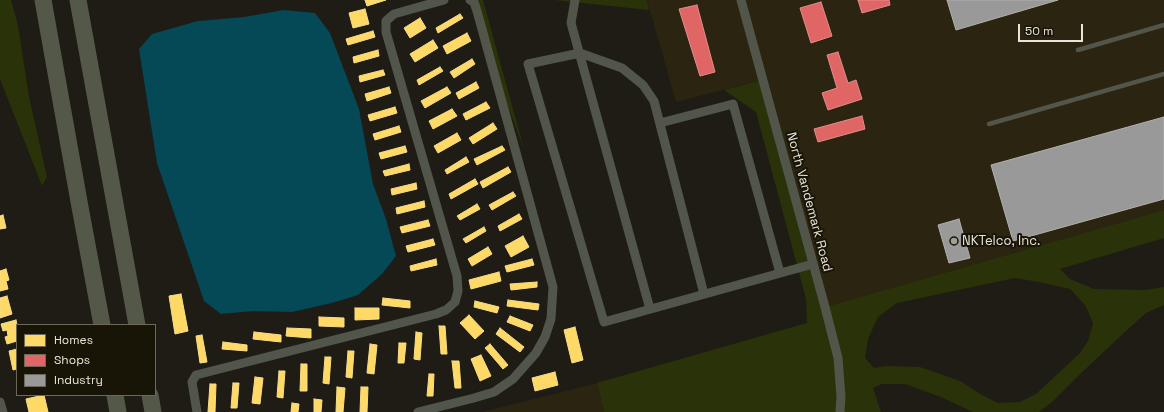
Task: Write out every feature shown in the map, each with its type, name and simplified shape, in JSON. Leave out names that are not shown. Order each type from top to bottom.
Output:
[{"type":"highway","points":[[43,0],[102,324]]},
{"type":"highway","points":[[78,0],[137,324]]},
{"type":"highway","points":[[115,396],[118,412]]},
{"type":"highway","points":[[150,396],[153,412]]},
{"type":"street","points":[[197,412],[192,382],[196,375],[436,314],[446,310],[455,302],[458,291],[457,276],[386,32],[386,21],[394,14],[444,0]]},
{"type":"street","points":[[418,412],[494,392],[513,379],[536,353],[545,337],[551,313],[553,287],[477,11],[474,2],[470,0]]},
{"type":"street","points":[[575,0],[571,23],[650,309]]},
{"type":"street","name":"North Vandemark Road","points":[[740,0],[838,358],[841,398],[840,412]]},
{"type":"street","points":[[704,294],[654,101],[643,85],[622,68],[580,53],[528,64],[604,322],[813,264]]},
{"type":"street","points":[[660,123],[734,104],[780,273]]},
{"type":"street","points":[[0,402],[3,412]]},
{"type":"lane","points":[[1078,50],[1164,25]]},
{"type":"lane","points":[[989,124],[1164,74]]},
{"type":"shaded area","points":[[647,0],[1164,0],[1164,210],[825,307],[762,80],[676,102]]},
{"type":"shaded area","points":[[597,383],[604,412],[482,412]]},
{"type":"green space","points":[[0,0],[11,0],[18,25],[29,97],[47,177],[42,186],[0,79]]},
{"type":"green space","points":[[468,0],[483,0],[524,149]]},
{"type":"green space","points":[[554,0],[647,0],[649,10]]},
{"type":"green space","points":[[762,80],[825,307],[1164,210],[1164,238],[1060,269],[1070,279],[1094,289],[1146,290],[1164,287],[1164,305],[1146,313],[1052,402],[1039,412],[973,412],[941,397],[905,384],[882,384],[873,388],[881,412],[604,412],[597,383],[807,323],[806,299],[756,112],[724,90]],"holes":[[[1015,278],[1070,289],[1085,305],[1093,323],[1088,341],[1080,353],[1036,394],[1020,402],[998,403],[960,381],[920,367],[886,366],[874,368],[865,358],[868,339],[878,317],[897,303]]]},
{"type":"water","points":[[284,10],[315,13],[330,33],[359,109],[373,184],[386,219],[396,256],[382,274],[358,295],[332,303],[292,312],[253,311],[221,314],[204,301],[157,163],[139,49],[152,34],[198,21],[244,17]]},
{"type":"building: Homes","points":[[365,0],[386,0],[367,6]]},
{"type":"building: Homes","points":[[365,9],[369,24],[353,28],[349,13]]},
{"type":"building: Homes","points":[[460,14],[463,18],[438,33],[436,28]]},
{"type":"building: Homes","points":[[420,18],[426,28],[410,38],[404,28]]},
{"type":"building: Homes","points":[[373,31],[375,37],[348,45],[346,39]]},
{"type":"building: Homes","points":[[467,33],[471,41],[447,54],[443,46]]},
{"type":"building: Homes","points":[[433,40],[438,48],[415,62],[410,54]]},
{"type":"building: Homes","points":[[378,50],[379,56],[354,63],[353,57]]},
{"type":"building: Homes","points":[[472,59],[475,64],[454,78],[450,72]]},
{"type":"building: Homes","points":[[440,67],[443,71],[419,85],[417,80]]},
{"type":"building: Homes","points":[[383,70],[385,75],[360,82],[359,76]]},
{"type":"building: Homes","points":[[476,82],[479,88],[459,99],[456,93]]},
{"type":"building: Homes","points":[[389,87],[391,93],[367,101],[365,94]]},
{"type":"building: Homes","points":[[447,87],[451,93],[425,108],[421,101]]},
{"type":"building: Homes","points":[[486,102],[490,108],[466,120],[463,114]]},
{"type":"building: Homes","points":[[395,107],[397,113],[370,121],[368,115]]},
{"type":"building: Homes","points":[[452,109],[457,116],[433,129],[429,121]]},
{"type":"building: Homes","points":[[493,123],[497,129],[473,144],[469,138]]},
{"type":"building: Homes","points":[[399,126],[401,132],[375,140],[373,134]]},
{"type":"building: Homes","points":[[457,133],[461,140],[438,153],[434,146]]},
{"type":"building: Homes","points":[[405,146],[407,152],[381,159],[379,153]]},
{"type":"building: Homes","points":[[502,146],[505,150],[477,165],[474,159]]},
{"type":"building: Homes","points":[[466,157],[469,162],[447,174],[445,170]]},
{"type":"building: Homes","points":[[409,164],[410,170],[385,176],[383,171]]},
{"type":"building: Homes","points":[[508,167],[511,172],[483,188],[480,182]]},
{"type":"building: Homes","points":[[475,179],[478,184],[451,199],[449,194]]},
{"type":"building: Homes","points":[[416,183],[417,189],[392,195],[391,189]]},
{"type":"building: Homes","points":[[513,192],[516,196],[492,210],[489,205]]},
{"type":"building: Homes","points":[[424,201],[425,207],[397,214],[396,208]]},
{"type":"building: Homes","points":[[477,204],[480,209],[460,220],[457,216]]},
{"type":"building: Homes","points":[[519,214],[522,219],[500,231],[498,226]]},
{"type":"building: Homes","points":[[3,215],[6,228],[0,229],[0,216]]},
{"type":"building: Homes","points":[[428,220],[430,226],[402,233],[400,227]]},
{"type":"building: Homes","points":[[484,227],[486,231],[466,243],[463,239]]},
{"type":"building: Homes","points":[[523,236],[529,247],[511,257],[505,246]]},
{"type":"building: Homes","points":[[433,239],[435,245],[408,252],[406,246]]},
{"type":"building: Homes","points":[[488,247],[492,254],[472,266],[468,259]]},
{"type":"building: Homes","points":[[436,259],[437,265],[411,271],[410,266]]},
{"type":"building: Homes","points":[[532,259],[534,265],[507,272],[505,266]]},
{"type":"building: Homes","points":[[6,269],[9,280],[6,281],[8,289],[0,291],[0,271]]},
{"type":"building: Homes","points":[[499,272],[501,281],[471,289],[469,280]]},
{"type":"building: Homes","points":[[537,282],[537,287],[511,290],[510,284]]},
{"type":"building: Homes","points":[[181,294],[188,331],[175,334],[169,296]]},
{"type":"building: Homes","points":[[7,296],[12,314],[0,318],[0,298]]},
{"type":"building: Homes","points":[[383,298],[410,301],[410,308],[382,305]]},
{"type":"building: Homes","points":[[508,300],[539,304],[538,310],[507,306]]},
{"type":"building: Homes","points":[[475,301],[499,307],[497,313],[474,307]]},
{"type":"building: Homes","points":[[355,308],[379,308],[379,319],[355,320]]},
{"type":"building: Homes","points":[[469,315],[484,331],[475,339],[460,323]]},
{"type":"building: Homes","points":[[510,316],[533,325],[530,331],[507,322]]},
{"type":"building: Homes","points":[[319,317],[344,318],[344,327],[319,326]]},
{"type":"building: Homes","points":[[16,320],[16,341],[7,344],[5,337],[8,336],[7,330],[3,331],[1,324]]},
{"type":"building: Homes","points":[[439,326],[445,326],[447,354],[441,354]]},
{"type":"building: Homes","points":[[575,327],[583,360],[572,363],[564,330]]},
{"type":"building: Homes","points":[[287,328],[311,329],[311,338],[286,336]]},
{"type":"building: Homes","points":[[500,328],[524,347],[520,352],[496,334]]},
{"type":"building: Homes","points":[[254,332],[281,335],[281,342],[253,339]]},
{"type":"building: Homes","points":[[416,332],[422,333],[420,360],[414,359]]},
{"type":"building: Homes","points":[[202,335],[207,362],[200,363],[196,336]]},
{"type":"building: Homes","points":[[223,342],[247,345],[247,351],[222,349]]},
{"type":"building: Homes","points":[[399,343],[406,343],[404,363],[398,363]]},
{"type":"building: Homes","points":[[370,344],[377,345],[374,374],[367,373]]},
{"type":"building: Homes","points":[[490,344],[508,365],[503,369],[485,348]]},
{"type":"building: Homes","points":[[16,349],[16,369],[13,370],[9,351]]},
{"type":"building: Homes","points":[[348,351],[354,351],[352,378],[346,377]]},
{"type":"building: Homes","points":[[481,355],[491,376],[480,381],[471,359]]},
{"type":"building: Homes","points":[[325,357],[331,357],[329,384],[323,383]]},
{"type":"building: Homes","points":[[452,361],[459,361],[461,388],[455,388]]},
{"type":"building: Homes","points":[[301,364],[307,364],[307,391],[300,391]]},
{"type":"building: Homes","points":[[279,371],[285,371],[283,398],[277,397]]},
{"type":"building: Homes","points":[[555,372],[558,385],[535,391],[532,378]]},
{"type":"building: Homes","points":[[429,374],[434,374],[433,396],[427,396]]},
{"type":"building: Homes","points":[[255,377],[263,378],[260,404],[252,403]]},
{"type":"building: Homes","points":[[233,383],[239,383],[237,408],[231,408]]},
{"type":"building: Homes","points":[[210,384],[216,384],[215,412],[208,412]]},
{"type":"building: Homes","points":[[337,387],[345,388],[343,412],[336,412]]},
{"type":"building: Homes","points":[[361,387],[368,387],[367,412],[360,412]]},
{"type":"building: Homes","points":[[44,396],[48,412],[29,412],[26,399]]},
{"type":"building: Homes","points":[[314,399],[322,400],[321,412],[314,412]]},
{"type":"building: Homes","points":[[292,403],[299,404],[298,412],[291,412]]},
{"type":"building: Shops","points":[[858,0],[889,0],[890,5],[862,13]]},
{"type":"building: Shops","points":[[821,2],[832,36],[811,43],[800,8]]},
{"type":"building: Shops","points":[[697,5],[715,72],[700,76],[679,9]]},
{"type":"building: Shops","points":[[838,52],[848,83],[856,80],[862,99],[828,110],[822,93],[837,88],[827,55]]},
{"type":"building: Shops","points":[[862,116],[865,129],[818,142],[814,129]]},
{"type":"building: Industry","points":[[947,0],[1058,0],[956,30]]},
{"type":"building: Industry","points":[[1164,117],[1164,199],[1013,241],[991,165]]},
{"type":"building: Industry","name":"NKTelco, Inc.","points":[[959,219],[970,258],[949,263],[938,225]]},
{"type":"place","name":"NKTelco, Inc.","points":[[954,241]]}]
